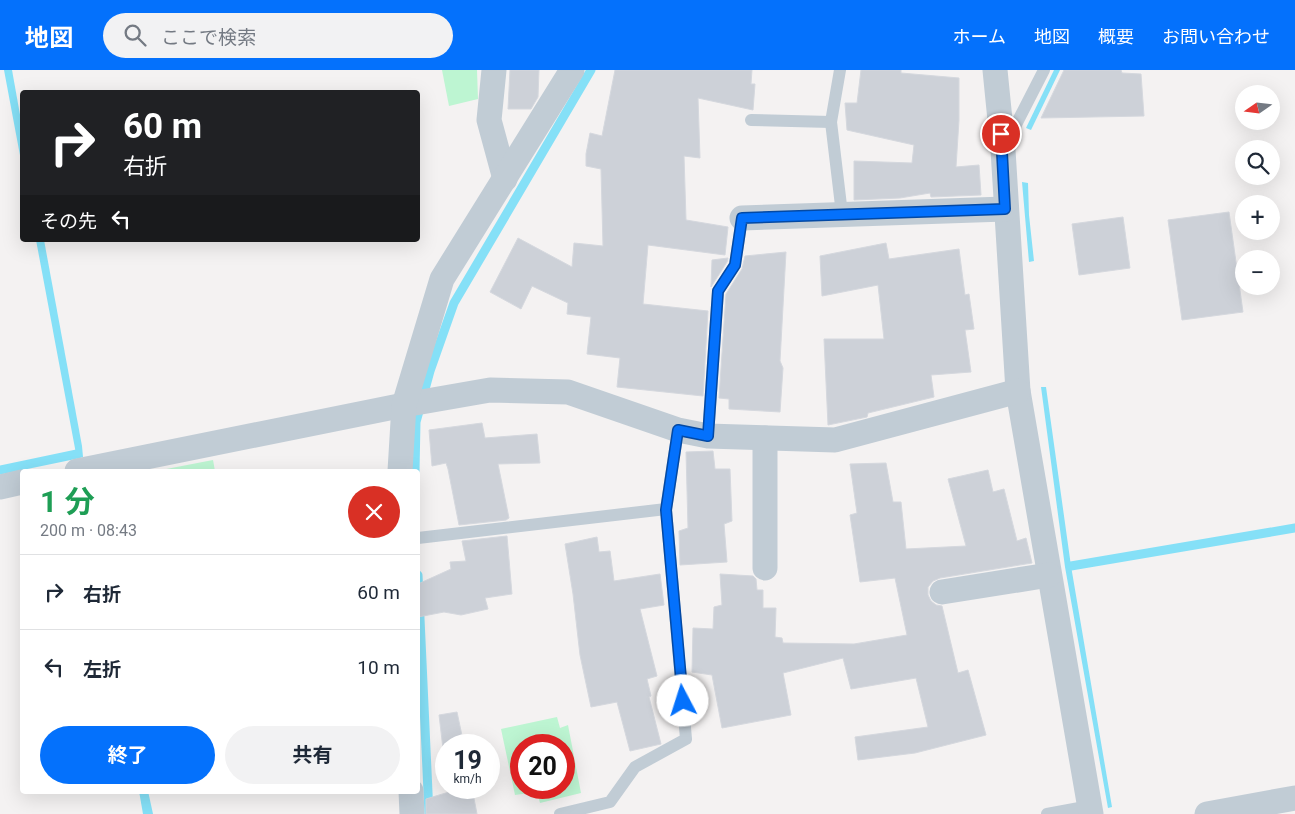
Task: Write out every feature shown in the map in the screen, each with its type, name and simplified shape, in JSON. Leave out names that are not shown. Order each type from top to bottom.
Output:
[{"type":"street","points":[[494,70],[489,120],[505,179]]},
{"type":"street","points":[[400,469],[404,406],[442,279],[572,70]]},
{"type":"street","points":[[995,70],[1003,150],[1005,209],[1018,391],[1091,810]]},
{"type":"street","points":[[742,218],[1005,209]]},
{"type":"street","points":[[87,469],[490,390],[568,392],[678,430],[708,436],[834,440],[1018,391]]},
{"type":"street","points":[[765,438],[765,568]]},
{"type":"street","points":[[0,487],[20,482]]},
{"type":"street","points":[[942,592],[1050,575]]},
{"type":"street","points":[[411,794],[412,814]]},
{"type":"street","points":[[1207,814],[1295,798]]},
{"type":"lane","points":[[840,70],[831,122],[842,214]]},
{"type":"lane","points":[[1003,150],[1044,70]]},
{"type":"lane","points":[[751,120],[831,122]]},
{"type":"lane","points":[[708,436],[718,291],[735,265],[742,218]]},
{"type":"lane","points":[[560,814],[611,808],[635,767],[686,739],[666,510],[678,430]]},
{"type":"lane","points":[[420,538],[666,510]]},
{"type":"lane","points":[[1046,814],[1091,810]]},
{"type":"green space","points":[[442,70],[477,70],[478,99],[449,106]]},
{"type":"green space","points":[[213,460],[215,469],[166,469]]},
{"type":"green space","points":[[557,717],[560,728],[568,725],[570,734],[510,734],[510,771],[501,729]]},
{"type":"green space","points":[[575,762],[581,793],[575,794]]},
{"type":"green space","points":[[539,799],[556,799],[540,803]]},
{"type":"water","points":[[4,70],[12,70],[20,115],[20,155]]},
{"type":"water","points":[[1054,70],[1060,70],[1031,130],[1026,128]]},
{"type":"water","points":[[1022,182],[1028,183],[1034,261],[1029,262]]},
{"type":"water","points":[[36,242],[44,242],[82,446],[83,457],[77,459]]},
{"type":"water","points":[[1041,387],[1046,387],[1071,566],[1112,807],[1108,808],[1065,567]]},
{"type":"water","points":[[140,794],[149,794],[153,814],[143,814]]},
{"type":"building","points":[[510,70],[539,70],[538,97],[531,109],[508,109]]},
{"type":"building","points":[[615,70],[752,70],[751,84],[755,84],[753,110],[698,98],[700,158],[684,156],[686,220],[728,227],[725,255],[648,245],[643,304],[708,311],[703,396],[617,387],[620,358],[587,354],[591,317],[567,314],[568,303],[532,286],[521,309],[490,292],[518,238],[572,267],[574,243],[603,246],[601,169],[586,166],[586,154],[590,133],[602,136]]},
{"type":"building","points":[[861,70],[901,70],[901,73],[959,78],[956,167],[979,165],[981,195],[931,197],[930,193],[900,198],[854,200],[854,161],[912,163],[914,145],[847,130],[845,103],[857,103]]},
{"type":"building","points":[[1064,70],[1121,70],[1122,73],[1141,74],[1144,116],[1041,118]]},
{"type":"building","points":[[1229,212],[1235,255],[1235,295],[1241,295],[1243,312],[1182,320],[1168,220]]},
{"type":"building","points":[[1123,217],[1130,268],[1079,275],[1072,224]]},
{"type":"building","points":[[886,243],[889,259],[959,249],[965,295],[969,294],[974,329],[965,330],[971,372],[931,375],[934,397],[868,413],[867,417],[828,425],[824,339],[884,339],[878,285],[822,296],[820,256]]},
{"type":"building","points":[[786,252],[780,361],[783,368],[780,412],[729,409],[729,399],[719,398],[726,294],[742,269],[745,256]]},
{"type":"building","points":[[728,258],[727,262],[711,287],[712,260]]},
{"type":"building","points":[[482,423],[485,438],[537,434],[540,463],[498,464],[509,518],[506,520],[459,525],[446,463],[432,466],[429,430]]},
{"type":"building","points":[[713,451],[715,469],[730,469],[732,521],[724,524],[727,562],[680,565],[679,531],[688,528],[686,452]]},
{"type":"building","points":[[886,463],[893,502],[901,502],[906,549],[966,546],[948,479],[988,470],[993,492],[1004,489],[1017,541],[1026,538],[1032,563],[940,578],[933,581],[928,587],[928,595],[931,601],[936,605],[942,606],[958,673],[968,670],[986,735],[915,753],[858,760],[855,737],[928,727],[916,678],[851,689],[843,658],[783,673],[791,715],[722,728],[712,675],[692,672],[693,628],[713,629],[714,607],[722,605],[720,574],[753,576],[756,579],[757,590],[763,590],[763,608],[776,608],[775,637],[782,638],[783,643],[854,644],[907,635],[895,578],[860,582],[850,515],[857,513],[850,464]]},
{"type":"building","points":[[507,536],[512,594],[485,598],[488,609],[461,615],[444,612],[420,617],[420,583],[451,569],[450,562],[466,561],[462,541]]},
{"type":"building","points":[[597,537],[599,552],[610,551],[614,581],[660,574],[664,605],[640,609],[657,676],[647,679],[651,696],[649,697],[661,744],[630,751],[617,702],[591,707],[580,655],[565,544]]},
{"type":"building","points":[[457,712],[462,734],[441,734],[439,715]]},
{"type":"building","points":[[435,796],[435,799],[474,799],[477,814],[426,814],[426,799]]},
{"type":"waterway","points":[[415,469],[416,422],[430,371],[454,303],[591,70]]},
{"type":"waterway","points":[[0,470],[77,454]]},
{"type":"waterway","points":[[1071,566],[1295,528]]},
{"type":"waterway","points":[[420,618],[429,814]]},
{"type":"route","points":[[683,701],[666,510],[678,430],[708,436],[718,291],[735,265],[742,218],[1005,209],[1001,134]]}]
